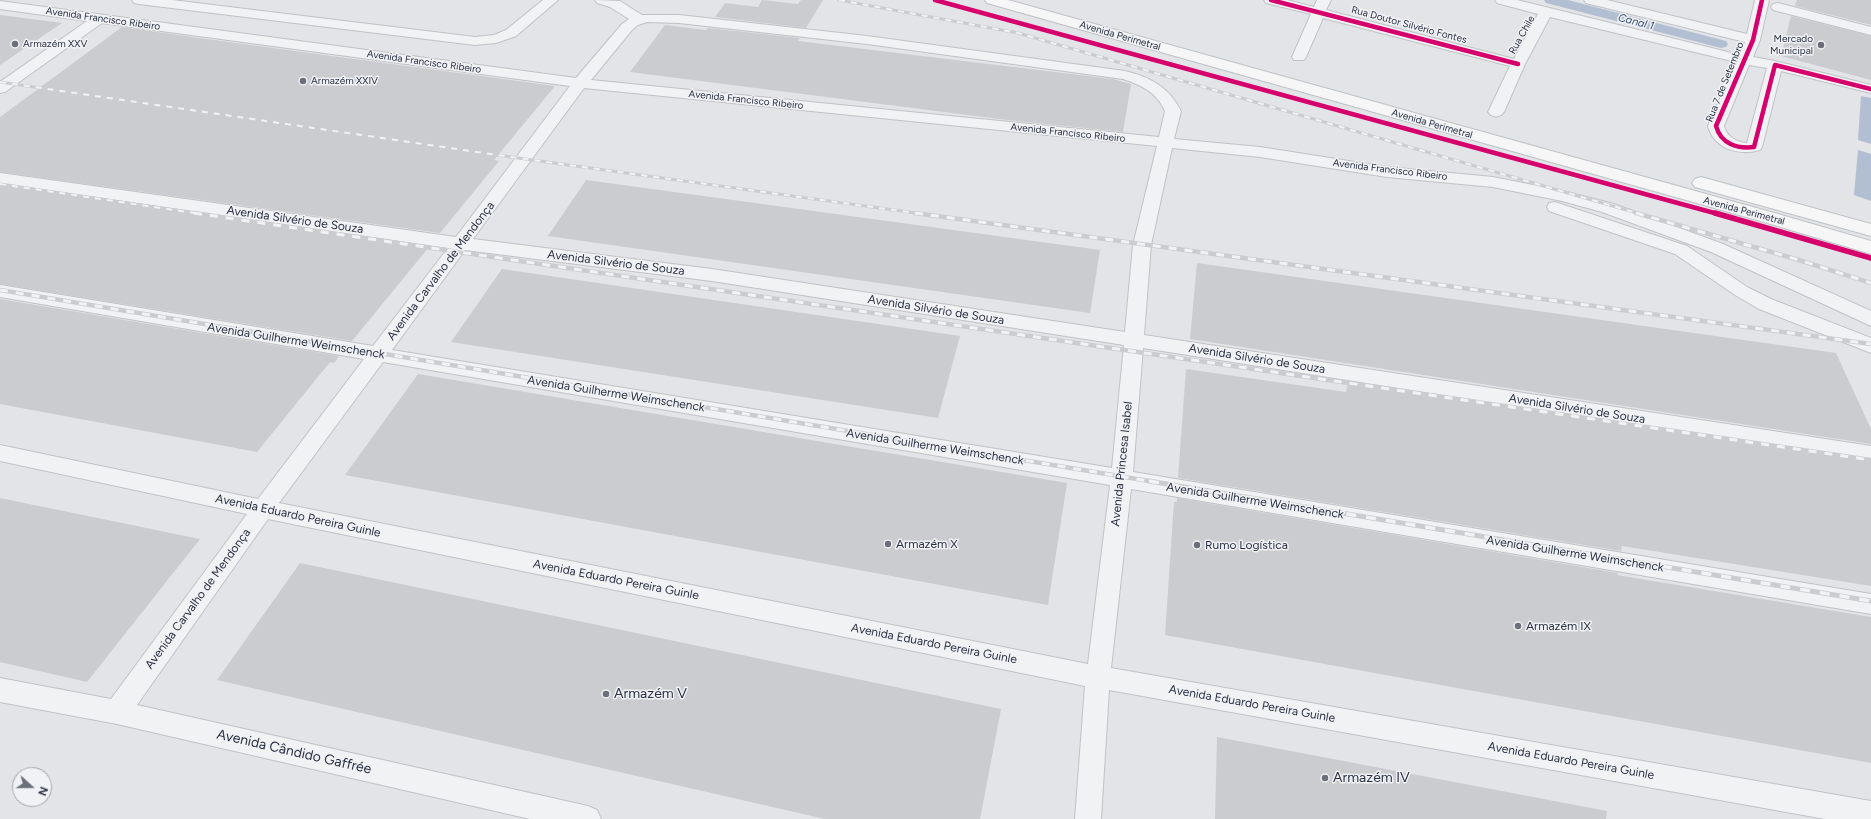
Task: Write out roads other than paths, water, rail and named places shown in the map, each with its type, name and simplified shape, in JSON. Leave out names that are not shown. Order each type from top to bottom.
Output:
[{"type":"main road","name":"Avenida Perimetral","points":[[992,0],[1771,218],[1871,248]]},
{"type":"main road","name":"Avenida Perimetral","points":[[1046,0],[1871,230]]},
{"type":"street","points":[[139,0],[475,41],[496,39],[511,33],[551,0]]},
{"type":"street","points":[[602,0],[615,4],[633,23]]},
{"type":"street","name":"Rua Doutor Silvério Fontes","points":[[1271,0],[1322,6],[1518,64]]},
{"type":"street","points":[[1502,0],[1744,60],[1871,89]]},
{"type":"street","points":[[1591,0],[1753,40]]},
{"type":"street","name":"Rua 7 de Setembro","points":[[1762,0],[1753,40],[1716,126],[1718,136],[1721,139],[1737,146],[1754,147],[1756,144],[1760,118],[1775,66]]},
{"type":"street","name":"Avenida Francisco Ribeiro","points":[[0,5],[580,83],[1260,152],[1386,172],[1493,182]]},
{"type":"street","points":[[1299,57],[1322,6]]},
{"type":"street","points":[[1778,7],[1871,31]]},
{"type":"street","name":"Rua Chile","points":[[1496,112],[1518,64],[1546,12]]},
{"type":"street","points":[[0,89],[100,18]]},
{"type":"street","name":"Avenida Princesa Isabel","points":[[633,23],[656,18],[679,19],[867,40],[1125,75],[1142,80],[1158,89],[1168,100],[1173,111],[1142,245],[1121,478],[1098,677],[1088,819]]},
{"type":"street","name":"Avenida Carvalho de Mendonça","points":[[117,712],[263,509],[462,244],[580,83],[633,23]]},
{"type":"street","name":"Avenida Silvério de Souza","points":[[0,178],[462,244],[712,275],[1871,454]]},
{"type":"street","points":[[1493,182],[1563,196],[1608,208],[1716,248],[1871,319]]},
{"type":"street","points":[[1493,182],[1543,203],[1681,250],[1740,292],[1765,304],[1869,345]]},
{"type":"street","name":"Avenida Guilherme Weimschenck","points":[[0,291],[1871,604]]},
{"type":"street","name":"Avenida Eduardo Pereira Guinle","points":[[0,453],[263,509],[1098,677],[1871,814]]},
{"type":"street","name":"Avenida Cândido Gaffrée","points":[[0,690],[117,712],[588,819]]},
{"type":"water","points":[[1861,96],[1871,98],[1871,144],[1858,140]]},
{"type":"water","points":[[1858,150],[1871,154],[1871,201],[1854,195]]},
{"type":"waterway","name":"Canal 1","points":[[1551,0],[1721,44]]},
{"type":"railway","points":[[839,0],[1018,33],[1640,214]]},
{"type":"railway","points":[[0,82],[525,159],[923,214]]},
{"type":"railway","points":[[0,184],[201,214]]},
{"type":"railway","points":[[194,213],[1871,460]]},
{"type":"railway","points":[[915,213],[1871,344]]},
{"type":"railway","points":[[1636,213],[1799,260],[1871,283]]},
{"type":"railway","points":[[0,290],[1155,482]]},
{"type":"railway","points":[[1149,481],[1871,601]]},
{"type":"place","name":"Armazém XXV","points":[[15,44]]},
{"type":"place","name":"Mercado Municipal","points":[[1821,45]]},
{"type":"place","name":"Armazém XXIV","points":[[303,81]]},
{"type":"place","name":"Armazém X","points":[[888,544]]},
{"type":"place","name":"Rumo Logística","points":[[1197,545]]},
{"type":"place","name":"Armazém IX","points":[[1518,626]]},
{"type":"place","name":"Armazém V","points":[[606,694]]},
{"type":"place","name":"Armazém IV","points":[[1325,778]]}]
